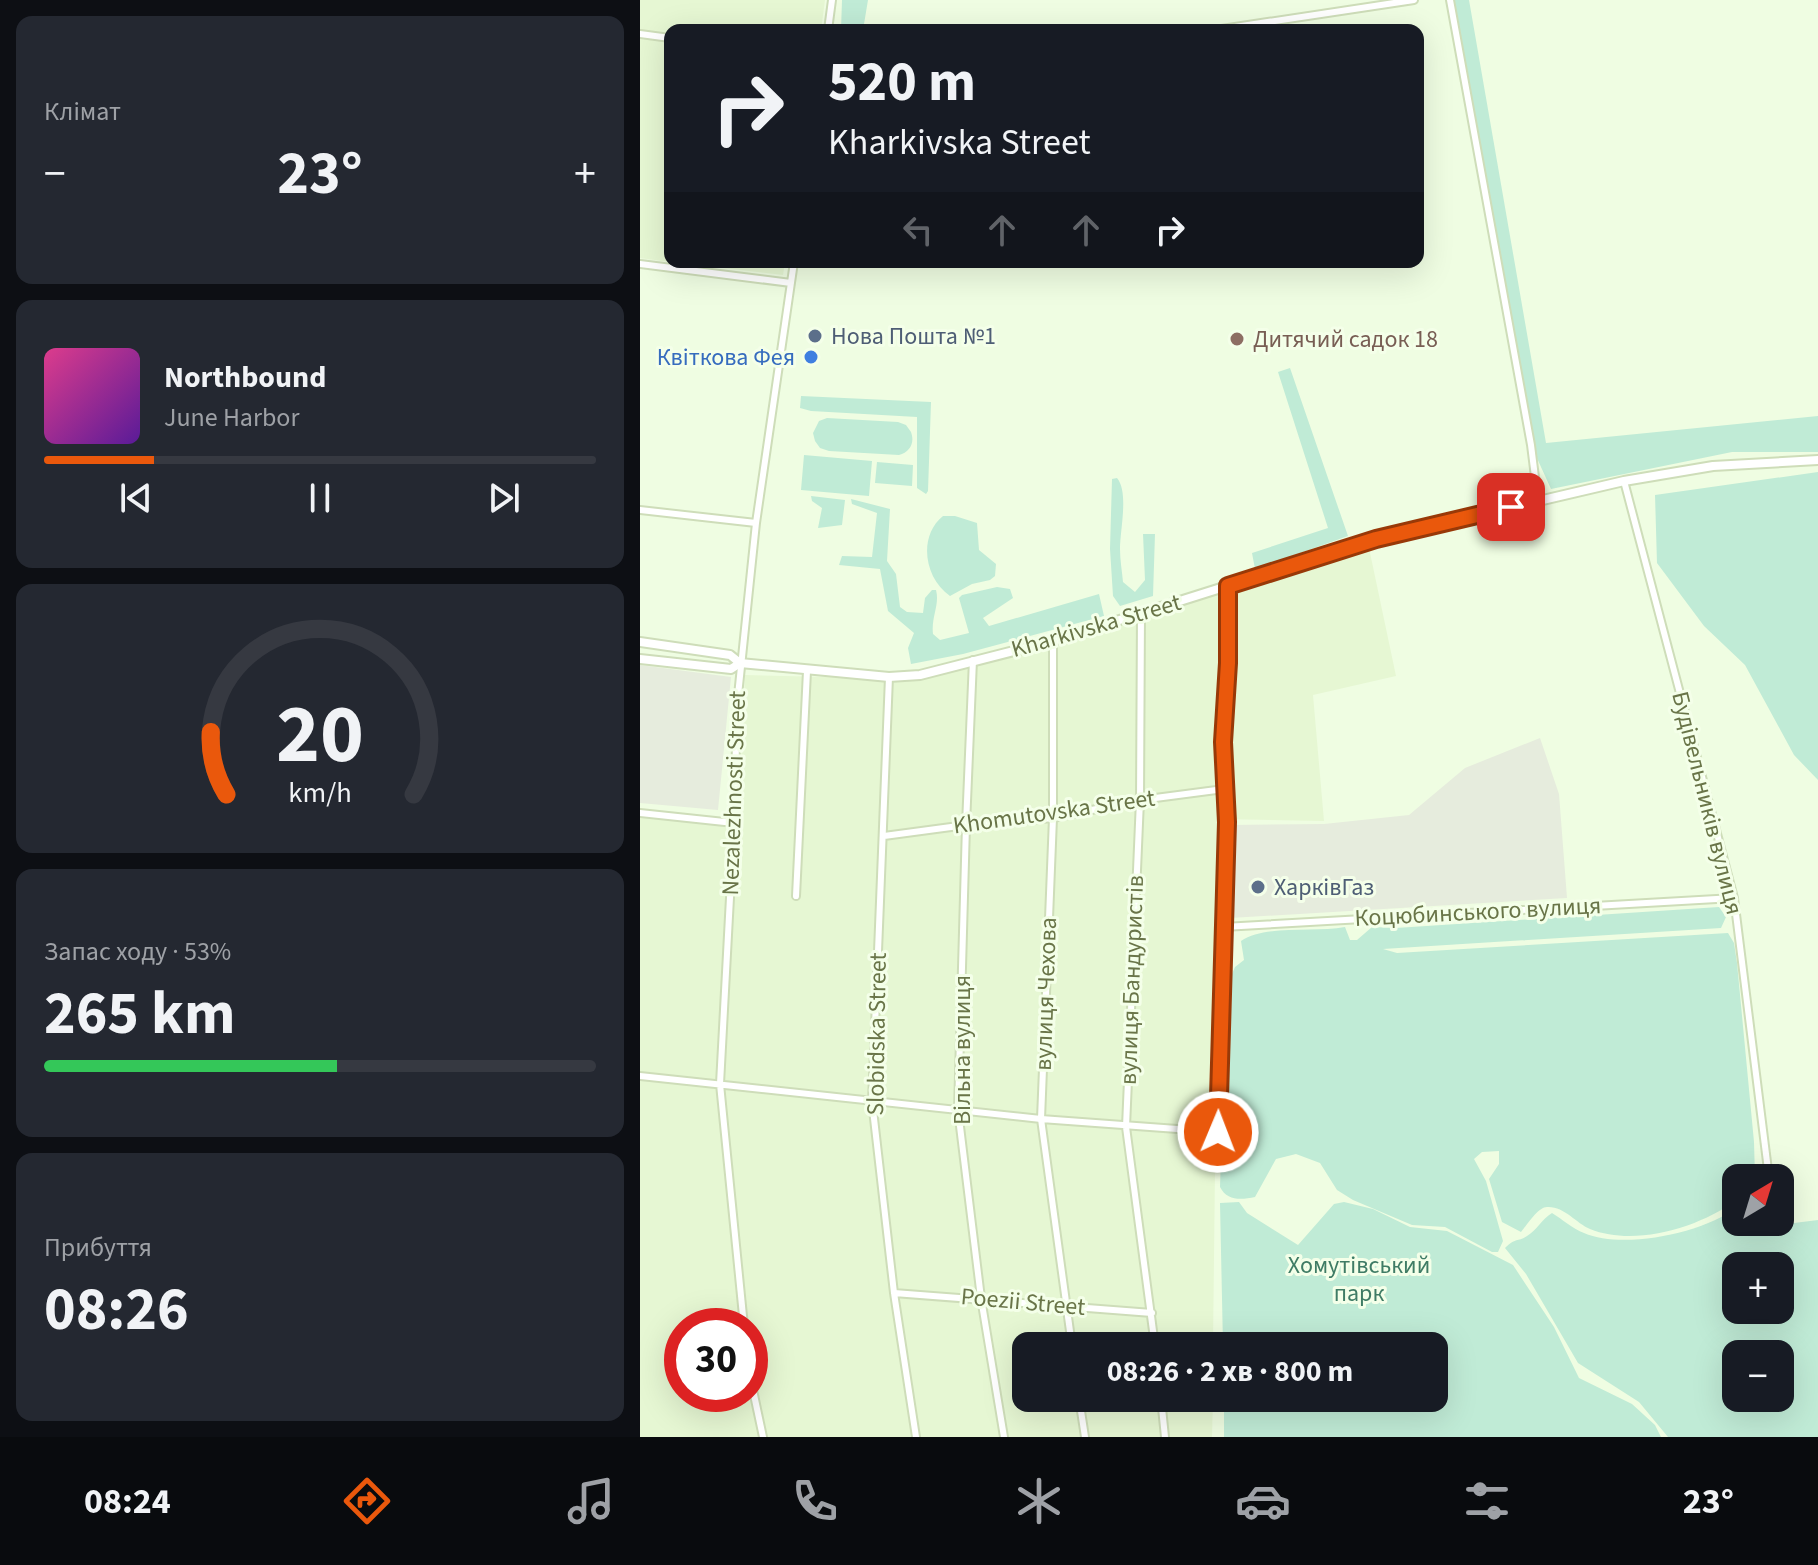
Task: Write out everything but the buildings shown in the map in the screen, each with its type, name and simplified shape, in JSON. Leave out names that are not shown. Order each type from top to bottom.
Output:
[{"type":"street","points":[[829,24],[832,0]]},
{"type":"street","points":[[1255,24],[1414,0]]},
{"type":"street","points":[[1450,0],[1531,445],[1538,501]]},
{"type":"street","points":[[640,34],[664,37]]},
{"type":"street","points":[[640,264],[664,267]]},
{"type":"street","points":[[672,268],[791,283]]},
{"type":"street","name":"Nezalezhnosti Street","points":[[742,1308],[720,1084],[740,663],[756,523],[793,268]]},
{"type":"street","name":"Kharkivska Street","points":[[640,642],[730,655],[740,663],[807,671],[889,677],[920,675],[1053,641],[1376,539],[1624,481],[1713,466],[1818,460]]},
{"type":"street","name":"Будівельників вулиця","points":[[1624,481],[1734,898],[1767,1164]]},
{"type":"street","points":[[640,510],[756,523]]},
{"type":"street","points":[[640,1076],[1041,1119],[1218,1132],[1227,822],[1224,789],[1228,586]]},
{"type":"street","name":"вулиця Бандуристів","points":[[1141,613],[1140,800],[1126,1127],[1154,1332]]},
{"type":"street","name":"вулиця Чехова","points":[[1053,641],[1053,818],[1041,1119],[1070,1332]]},
{"type":"street","name":"Kharkivska Street","points":[[640,659],[731,669],[740,663]]},
{"type":"street","name":"Вільна вулиця","points":[[973,660],[958,1110],[981,1298],[1004,1437]]},
{"type":"street","points":[[796,896],[807,671]]},
{"type":"street","name":"Slobidska Street","points":[[889,677],[872,1101],[894,1293],[916,1437]]},
{"type":"street","name":"Khomutovska Street","points":[[884,836],[1053,818],[1140,800],[1224,789]]},
{"type":"street","points":[[640,813],[734,823]]},
{"type":"street","name":"Коцюбинського вулиця","points":[[1223,927],[1734,898]]},
{"type":"street","name":"Poezii Street","points":[[894,1293],[1152,1313]]},
{"type":"street","points":[[758,1412],[763,1437]]},
{"type":"street","points":[[1081,1412],[1085,1437]]},
{"type":"street","points":[[1162,1412],[1165,1437]]},
{"type":"shaded area","points":[[640,0],[825,0],[822,24],[664,24],[664,261],[640,258]]},
{"type":"shaded area","points":[[724,268],[784,268],[783,275]]},
{"type":"shaded area","points":[[1369,548],[1396,676],[1313,695],[1324,821],[1219,819],[1213,1332],[1012,1332],[1012,1412],[1213,1412],[1212,1437],[640,1437],[640,814],[738,825],[745,675],[915,679],[969,668]]},
{"type":"shaded area","points":[[640,665],[731,677],[718,810],[640,803]]},
{"type":"shaded area","points":[[1540,738],[1559,794],[1567,898],[1230,918],[1231,825],[1324,824],[1409,815],[1465,768]]},
{"type":"green space","points":[[842,0],[868,0],[864,24],[841,24]]},
{"type":"green space","points":[[1450,0],[1469,0],[1546,443],[1818,416],[1818,452],[1732,452],[1551,489],[1531,445]]},
{"type":"green space","points":[[1290,368],[1348,536],[1255,569],[1252,553],[1328,528],[1278,372]]},
{"type":"green space","points":[[801,396],[931,402],[926,494],[917,488],[917,417],[811,411],[800,408]]},
{"type":"green space","points":[[827,418],[898,422],[906,425],[911,432],[912,443],[906,452],[899,455],[829,451],[820,448],[813,433],[819,421]]},
{"type":"green space","points":[[804,455],[872,461],[869,496],[801,490]]},
{"type":"green space","points":[[877,462],[913,465],[912,486],[875,483]]},
{"type":"green space","points":[[1818,472],[1818,780],[1794,755],[1745,665],[1704,626],[1657,563],[1655,495]]},
{"type":"green space","points":[[1117,478],[1123,492],[1120,549],[1123,582],[1135,592],[1145,580],[1143,534],[1155,534],[1153,596],[1120,606],[1113,596],[1110,549],[1112,479]]},
{"type":"green space","points":[[811,496],[845,500],[842,525],[818,528],[822,508],[812,501]]},
{"type":"green space","points":[[851,499],[890,509],[887,561],[896,574],[900,607],[907,612],[923,613],[925,598],[936,590],[933,634],[940,640],[969,633],[959,598],[962,595],[997,587],[1010,589],[1013,598],[983,618],[989,626],[1099,594],[1104,616],[963,654],[911,664],[908,648],[914,633],[888,611],[880,569],[839,565],[842,556],[872,557],[877,513],[852,504]]},
{"type":"green space","points":[[943,516],[955,516],[977,523],[979,550],[996,564],[995,576],[990,580],[972,584],[950,596],[934,579],[927,557],[930,534]]},
{"type":"green space","points":[[1719,907],[1726,917],[1721,928],[1383,949],[1397,953],[1728,933],[1734,943],[1737,963],[1755,1164],[1722,1164],[1722,1209],[1666,1232],[1626,1236],[1590,1229],[1564,1212],[1547,1207],[1536,1213],[1521,1232],[1502,1222],[1489,1179],[1499,1164],[1499,1151],[1482,1152],[1474,1159],[1486,1181],[1503,1241],[1498,1252],[1492,1252],[1445,1227],[1412,1225],[1353,1200],[1337,1190],[1320,1163],[1296,1154],[1276,1159],[1255,1197],[1245,1199],[1226,1195],[1220,1187],[1223,1087],[1232,974],[1244,960],[1241,941],[1263,932],[1345,927],[1350,940],[1357,940],[1372,927]]},
{"type":"green space","name":"Хомутівський парк","points":[[1239,1202],[1247,1213],[1298,1245],[1334,1204],[1344,1202],[1373,1209],[1410,1227],[1447,1231],[1513,1265],[1554,1327],[1579,1378],[1632,1404],[1655,1425],[1661,1437],[1224,1437],[1224,1412],[1448,1412],[1448,1332],[1223,1332],[1220,1203]]},
{"type":"green space","points":[[1552,1213],[1584,1233],[1620,1240],[1662,1236],[1722,1217],[1722,1236],[1794,1236],[1794,1223],[1818,1220],[1818,1437],[1668,1437],[1639,1402],[1578,1363],[1526,1274],[1505,1248],[1531,1234]]},
{"type":"place","name":"Нова Пошта №1","points":[[815,336]]},
{"type":"place","name":"Дитячий садок 18","points":[[1237,339]]},
{"type":"place","name":"Квіткова Фея","points":[[811,357]]},
{"type":"place","name":"ХарківГаз","points":[[1258,887]]},
{"type":"route","points":[[1218,1132],[1227,822],[1223,742],[1228,663],[1228,586],[1376,539],[1511,507]]}]
